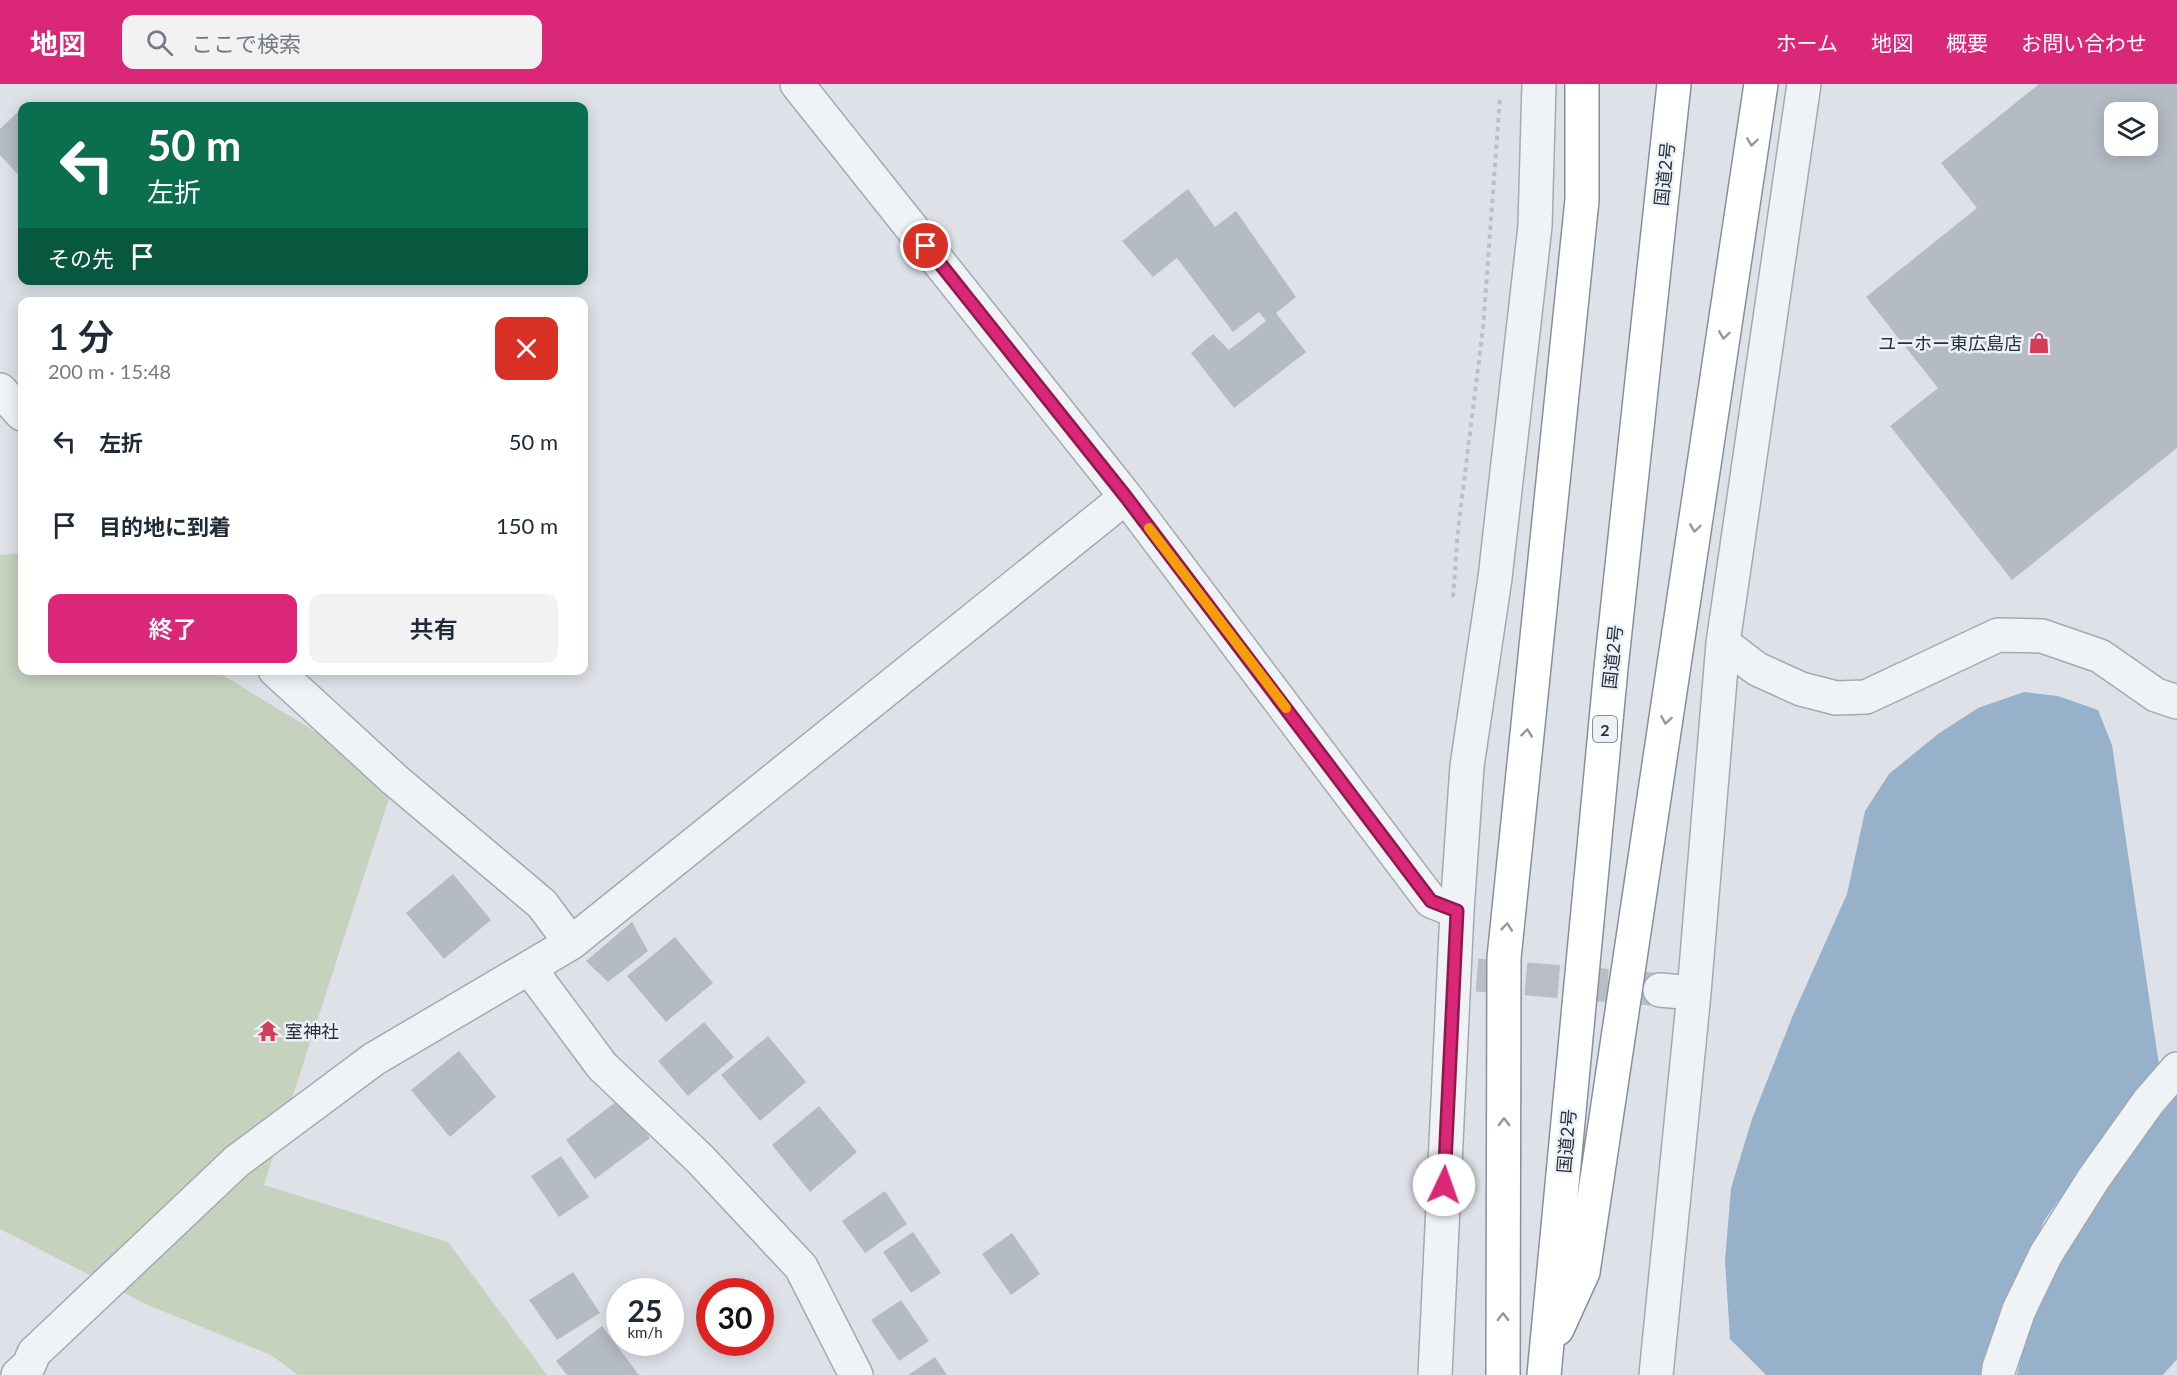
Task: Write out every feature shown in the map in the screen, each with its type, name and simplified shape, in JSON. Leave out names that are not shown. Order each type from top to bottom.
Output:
[{"type":"highway","points":[[1503,1375],[1504,958],[1582,200],[1582,84]]},
{"type":"highway","name":"国道2号","points":[[1545,1364],[1611,668],[1674,84]]},
{"type":"highway","points":[[1545,1364],[1583,1272],[1761,84]]},
{"type":"street","points":[[797,84],[1126,497],[1431,901],[1457,911]]},
{"type":"street","points":[[1435,1375],[1466,973],[1457,911],[1467,766],[1495,578],[1535,226],[1539,84]]},
{"type":"street","points":[[1656,1375],[1694,993],[1723,643],[1804,84]]},
{"type":"street","points":[[0,390],[18,410]]},
{"type":"street","points":[[18,1375],[29,1365],[34,1353],[237,1161],[374,1059],[571,943],[1126,497]]},
{"type":"street","points":[[1723,643],[1756,669],[1801,689],[1836,698],[1866,697],[1998,635],[2042,636],[2100,656],[2156,695],[2177,702]]},
{"type":"street","points":[[280,675],[395,780],[542,904],[571,943]]},
{"type":"street","points":[[530,969],[602,1066],[700,1159],[801,1268],[856,1375]]},
{"type":"street","points":[[1660,990],[1694,993]]},
{"type":"street","points":[[1998,1375],[2019,1310],[2046,1254],[2094,1178],[2149,1101],[2177,1069]]},
{"type":"green space","points":[[18,553],[18,675],[223,675],[395,780],[264,1185],[448,1242],[547,1375],[298,1375],[271,1355],[150,1306],[0,1229],[0,555]]},
{"type":"water","points":[[2024,692],[2058,696],[2098,710],[2112,745],[2159,1065],[2110,1127],[2044,1221],[1999,1325],[1987,1375],[1766,1375],[1730,1339],[1725,1261],[1731,1188],[1752,1119],[1793,1015],[1847,894],[1865,811],[1889,774],[1938,734],[1978,708]]},
{"type":"water","points":[[2177,1095],[2177,1359],[2163,1375],[2017,1375],[2027,1336],[2041,1298],[2079,1226],[2102,1192]]},
{"type":"building","name":"ユーホー東広島店","points":[[2039,84],[2177,84],[2177,448],[2012,580],[1890,426],[1938,388],[1866,297],[1977,208],[1941,163]]},
{"type":"building","points":[[18,112],[18,175],[0,155],[0,129]]},
{"type":"building","points":[[1188,189],[1215,227],[1236,211],[1296,297],[1276,313],[1306,352],[1234,408],[1191,353],[1213,334],[1229,350],[1266,321],[1259,312],[1233,332],[1177,258],[1153,277],[1122,241]]},
{"type":"building","points":[[453,874],[491,920],[444,959],[406,913]]},
{"type":"building","points":[[632,922],[648,951],[608,982],[586,961]]},
{"type":"building","points":[[675,937],[713,983],[666,1022],[627,976]]},
{"type":"building","points":[[704,1022],[734,1057],[688,1096],[658,1061]]},
{"type":"building","points":[[768,1036],[806,1082],[760,1121],[721,1075]]},
{"type":"building","points":[[459,1051],[496,1097],[450,1137],[411,1090]]},
{"type":"building","points":[[621,1098],[650,1138],[595,1179],[566,1140]]},
{"type":"building","points":[[819,1106],[857,1152],[810,1192],[772,1145]]},
{"type":"building","points":[[561,1156],[589,1197],[559,1217],[531,1176]]},
{"type":"building","points":[[885,1191],[907,1224],[865,1253],[842,1221]]},
{"type":"building","points":[[913,1232],[941,1273],[911,1293],[883,1252]]},
{"type":"building","points":[[1012,1233],[1040,1274],[1011,1295],[982,1254]]},
{"type":"building","points":[[573,1272],[600,1313],[557,1340],[529,1300]]},
{"type":"building","points":[[901,1300],[929,1341],[899,1361],[871,1320]]},
{"type":"building","points":[[602,1326],[606,1331],[606,1356],[625,1356],[639,1375],[567,1375],[556,1361]]},
{"type":"building","points":[[935,1357],[947,1375],[908,1375]]},
{"type":"tunnel","points":[[1477,975],[1652,989]]},
{"type":"slow traffic","points":[[1149,528],[1286,708]]},
{"type":"place","name":"ユーホー東広島店","points":[[2039,343]]},
{"type":"place","name":"室神社","points":[[268,1031]]},
{"type":"route","points":[[926,246],[1126,497],[1431,901],[1457,911],[1444,1185]]}]
